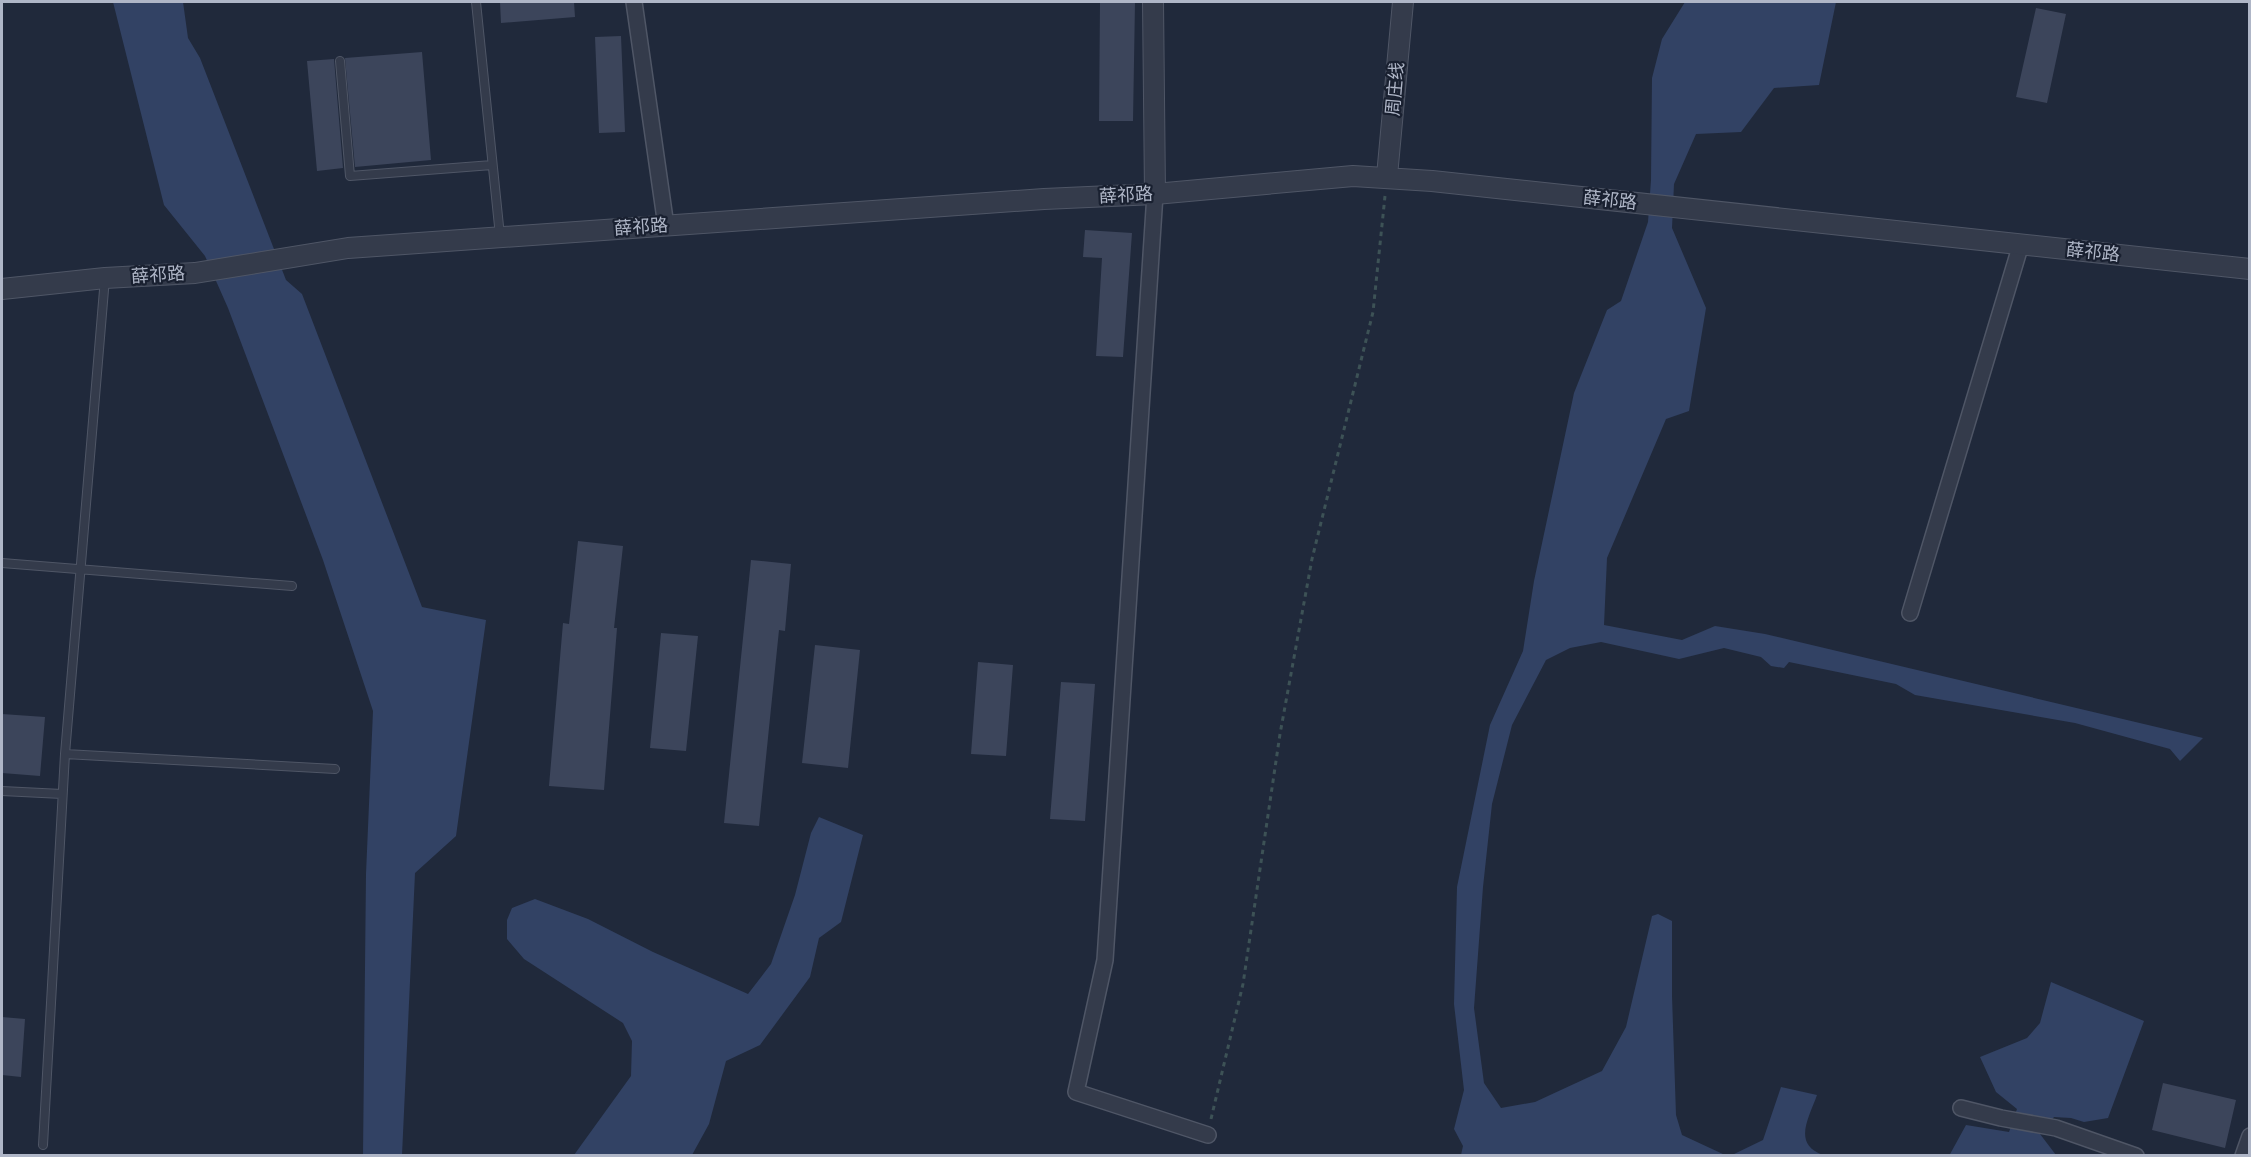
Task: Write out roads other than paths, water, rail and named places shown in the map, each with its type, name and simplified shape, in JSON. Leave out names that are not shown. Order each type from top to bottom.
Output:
[{"type":"street","points":[[634,2],[666,226]]},
{"type":"street","points":[[1154,2],[1155,194],[1105,960],[1076,1092],[1208,1135]]},
{"type":"street","name":"周庄线","points":[[1387,176],[1403,2]]},
{"type":"street","name":"薛祁路","points":[[2,289],[105,278],[195,273],[348,248],[1032,200],[1155,194],[1353,176],[1387,176],[2250,269]]},
{"type":"street","points":[[1910,613],[2021,244]]},
{"type":"street","points":[[1961,1108],[2056,1128],[2136,1155]]},
{"type":"street","points":[[2243,1155],[2250,1136]]},
{"type":"lane","points":[[476,2],[500,237]]},
{"type":"lane","points":[[340,61],[350,176],[492,165]]},
{"type":"lane","points":[[43,1145],[62,795],[105,278]]},
{"type":"lane","points":[[2,563],[292,586]]},
{"type":"lane","points":[[65,754],[335,769]]},
{"type":"lane","points":[[2,791],[62,795]]},
{"type":"water","points":[[113,2],[183,2],[188,38],[200,58],[286,280],[302,294],[422,607],[486,620],[456,836],[415,873],[402,1155],[363,1155],[366,874],[373,711],[323,560],[228,308],[205,256],[164,205]]},
{"type":"water","points":[[1685,2],[1836,2],[1819,85],[1774,88],[1741,132],[1696,134],[1674,184],[1672,228],[1706,308],[1689,411],[1666,419],[1607,558],[1604,625],[1682,640],[1715,626],[1765,634],[2203,738],[2180,761],[2170,749],[2075,723],[1915,695],[1896,684],[1789,662],[1784,668],[1771,666],[1761,657],[1724,648],[1679,659],[1601,642],[1570,648],[1546,660],[1512,725],[1492,804],[1474,1008],[1484,1083],[1501,1108],[1535,1102],[1602,1071],[1626,1027],[1652,916],[1658,914],[1672,921],[1676,1115],[1682,1135],[1725,1155],[1461,1155],[1463,1146],[1454,1129],[1464,1090],[1454,1004],[1457,887],[1490,725],[1523,651],[1534,581],[1574,393],[1607,310],[1621,301],[1648,222],[1651,180],[1652,78],[1662,39]]},
{"type":"water","points":[[819,817],[863,835],[841,922],[819,938],[810,977],[760,1045],[726,1061],[709,1124],[692,1155],[574,1155],[631,1076],[632,1041],[623,1023],[524,959],[507,939],[507,920],[512,908],[535,899],[588,919],[653,952],[748,994],[771,964],[795,895],[811,833]]},
{"type":"water","points":[[2051,982],[2144,1021],[2108,1118],[2084,1122],[2071,1118],[2054,1117],[2040,1134],[2056,1155],[1949,1156],[1966,1125],[2009,1132],[2017,1109],[1996,1092],[1980,1057],[2027,1038],[2040,1023]]},
{"type":"water","points":[[1781,1087],[1817,1095],[1807,1121],[1805,1137],[1814,1150],[1823,1155],[1732,1155],[1763,1140]]}]
